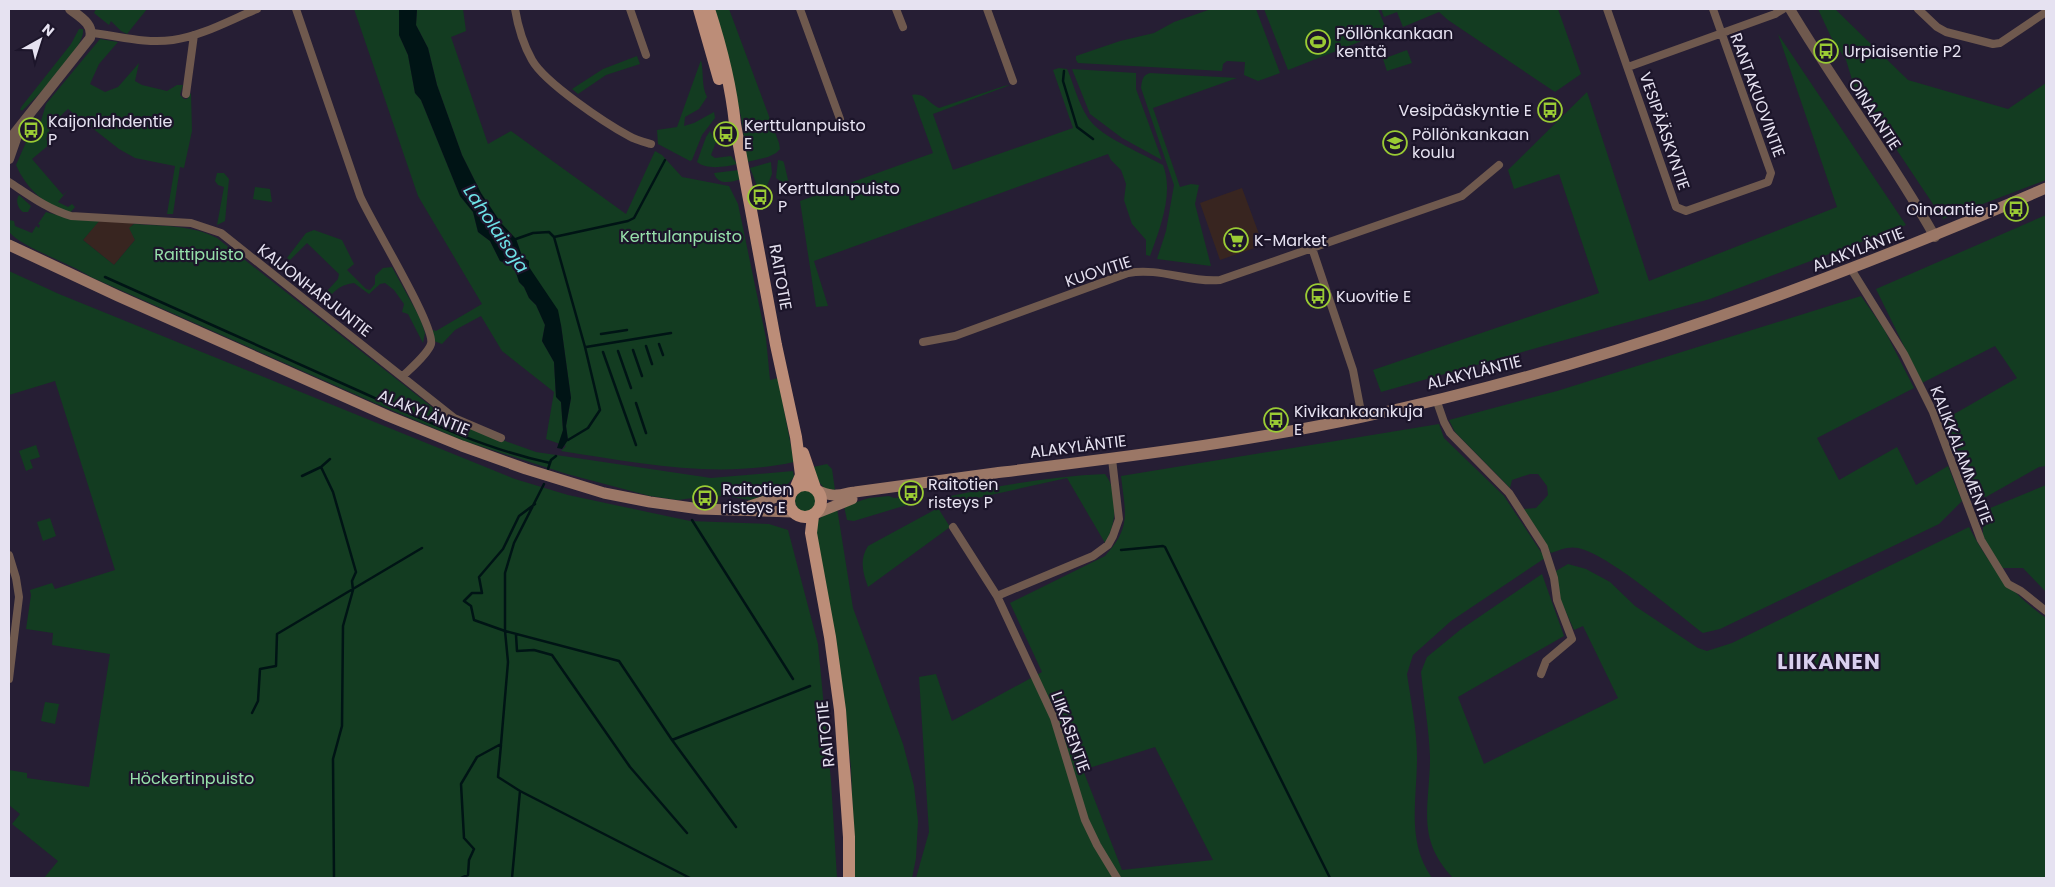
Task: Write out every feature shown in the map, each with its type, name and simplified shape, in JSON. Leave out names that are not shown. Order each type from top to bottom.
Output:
[{"type":"main road","name":"RAITOTIE","points":[[699,9],[727,104],[735,124]]},
{"type":"main road","name":"RAITOTIE","points":[[709,9],[718,37],[733,104],[735,124],[796,437],[801,474],[793,490]]},
{"type":"main road","name":"ALAKYLÄNTIE","points":[[816,490],[836,496],[1112,458],[1248,438],[1362,417],[1436,399],[1647,342],[1778,297],[1934,237],[2046,188]]},
{"type":"main road","points":[[9,236],[26,253]]},
{"type":"main road","name":"ALAKYLÄNTIE","points":[[9,245],[118,296],[388,416],[526,469],[628,498],[679,507],[794,514]]},
{"type":"main road","name":"ALAKYLÄNTIE","points":[[9,253],[118,296]]},
{"type":"main road","name":"RAITOTIE","points":[[796,437],[816,490]]},
{"type":"main road","points":[[805,485],[816,490],[822,502],[815,514],[802,518],[794,514],[789,502],[793,490],[805,485]]},
{"type":"main road","name":"ALAKYLÄNTIE","points":[[815,514],[838,503],[884,488]]},
{"type":"main road","name":"ALAKYLÄNTIE","points":[[732,509],[763,503],[793,490]]},
{"type":"main road","name":"RAITOTIE","points":[[794,514],[820,587]]},
{"type":"main road","name":"RAITOTIE","points":[[815,514],[811,533],[840,710],[849,837],[849,878]]},
{"type":"street","points":[[9,140],[86,45],[92,33],[90,26],[70,9]]},
{"type":"street","points":[[92,33],[125,39],[162,41],[194,35],[257,9]]},
{"type":"street","points":[[296,9],[367,214],[395,261],[418,306],[431,337],[429,348],[403,376]]},
{"type":"street","points":[[515,9],[523,41],[533,62],[549,79],[585,107],[631,137],[651,144]]},
{"type":"street","points":[[630,9],[646,55]]},
{"type":"street","points":[[800,9],[840,119]]},
{"type":"street","points":[[896,9],[903,27]]},
{"type":"street","points":[[987,9],[1013,81]]},
{"type":"street","name":"VESIPÄÄSKYNTIE","points":[[1607,9],[1676,207],[1686,211],[1731,195]]},
{"type":"street","name":"RANTAKUOVINTIE","points":[[1713,9],[1771,172],[1768,182],[1731,195]]},
{"type":"street","points":[[1628,67],[1775,14],[1783,9]]},
{"type":"street","name":"OINAANTIE","points":[[1790,9],[1916,202],[1934,237]]},
{"type":"street","points":[[1918,9],[1946,32],[1993,44],[2000,44],[2046,12]]},
{"type":"street","points":[[186,94],[194,35]]},
{"type":"street","points":[[9,159],[22,125]]},
{"type":"street","name":"KUOVITIE","points":[[923,342],[955,336],[1128,273],[1154,271],[1204,282],[1220,280],[1462,196],[1499,165]]},
{"type":"street","name":"KAIJONHARJUNTIE","points":[[9,182],[41,204],[71,216],[191,223],[221,233],[454,418],[501,438]]},
{"type":"street","points":[[1312,248],[1353,370],[1362,417]]},
{"type":"street","name":"KALIKKALAMMENTIE","points":[[1851,269],[1904,354],[1933,412],[1985,548],[2008,584],[2022,591],[2046,611]]},
{"type":"street","points":[[1436,399],[1450,433],[1509,493],[1544,547],[1550,560],[1558,600],[1572,639],[1546,661],[1541,674]]},
{"type":"street","points":[[997,596],[1093,556],[1108,545],[1119,519],[1112,458]]},
{"type":"street","name":"LIIKASENTIE","points":[[953,527],[997,596],[1054,718],[1085,820],[1097,845],[1117,878]]},
{"type":"street","points":[[9,555],[19,597],[9,679]]},
{"type":"shaded area","points":[[1242,188],[1263,245],[1220,260],[1200,203]]},
{"type":"shaded area","points":[[98,221],[134,223],[130,228],[135,240],[114,265],[83,240]]},
{"type":"green space","points":[[96,9],[147,9],[127,34],[111,21],[109,25],[94,13]]},
{"type":"green space","points":[[354,9],[399,9],[399,35],[408,55],[415,93],[421,100],[460,196],[473,212],[478,232],[490,241],[500,261],[514,266],[519,282],[536,305],[545,325],[542,341],[554,362],[556,397],[561,402],[563,430],[560,444],[546,439],[554,392],[502,351],[481,316],[455,330],[442,344],[434,341],[433,330],[436,331],[482,304],[418,196]]},
{"type":"green space","name":"Kerttulanpuisto","points":[[417,9],[463,9],[466,31],[451,37],[488,144],[511,131],[626,214],[655,151],[662,155],[682,177],[729,186],[738,204],[766,338],[770,380],[778,378],[794,462],[765,467],[707,469],[648,464],[561,451],[566,446],[564,445],[568,440],[566,426],[571,398],[561,325],[529,267],[529,261],[522,256],[516,239],[501,223],[481,193],[462,155],[437,85],[428,48],[416,25]]},
{"type":"green space","points":[[713,9],[729,9],[779,143],[780,149],[768,157],[747,162],[742,121]]},
{"type":"green space","points":[[1211,9],[1256,9],[1280,73],[1258,81],[1244,75],[1245,62],[1227,61],[1223,64],[1222,71],[1078,63],[1076,60],[1076,56],[1120,41],[1154,33],[1174,22]]},
{"type":"green space","name":"Pöllönkankaan kenttä","points":[[1264,9],[1378,9],[1387,31],[1288,70]]},
{"type":"green space","points":[[1381,9],[1558,9],[1581,74],[1555,92],[1439,12],[1403,27],[1397,12],[1384,17]]},
{"type":"green space","points":[[1818,9],[1835,9],[1908,80],[2008,109],[2046,83],[2046,180],[1943,219],[1854,86],[1846,60],[1831,37]]},
{"type":"green space","points":[[79,29],[83,29],[77,48],[59,72],[22,111],[20,109],[22,106],[71,44]]},
{"type":"green space","points":[[1778,34],[1906,225],[1710,299],[1381,392],[1373,370],[1599,293],[1559,174],[1514,189],[1508,170],[1587,92],[1649,281],[1837,207]]},
{"type":"green space","points":[[100,39],[118,42],[99,64],[90,84],[105,92],[118,87],[139,63],[135,81],[142,85],[167,91],[177,85],[183,85],[180,95],[184,99],[187,99],[191,93],[192,131],[184,168],[180,167],[173,214],[167,214],[175,166],[135,158],[119,149],[68,109],[52,126],[46,139],[50,144],[32,159],[63,195],[68,190],[58,202],[68,207],[72,204],[75,207],[70,213],[52,206],[37,195],[25,181],[16,165],[30,133],[41,121],[46,104]]},
{"type":"green space","points":[[1407,50],[1412,63],[1387,71],[1383,59]]},
{"type":"green space","points":[[637,56],[640,64],[606,75],[578,94],[572,89],[603,69]]},
{"type":"green space","points":[[701,60],[704,88],[707,97],[699,109],[685,117],[684,126],[694,123],[714,112],[715,118],[702,135],[690,161],[658,144],[657,130],[677,127]]},
{"type":"green space","points":[[1059,68],[1067,69],[1081,106],[1088,118],[1099,130],[1163,165],[1167,187],[1166,199],[1161,223],[1150,256],[1146,255],[1146,240],[1132,224],[1124,200],[1126,184],[1121,170],[1108,154],[814,261],[828,306],[816,307],[800,201],[933,153],[912,95],[920,95],[939,108],[1010,85],[933,114],[953,170],[1073,128],[1053,70]]},
{"type":"green space","points":[[1072,69],[1136,73],[1136,89],[1162,160],[1122,138],[1090,114]]},
{"type":"green space","points":[[1150,73],[1237,78],[1153,108],[1180,187],[1191,184],[1199,185],[1195,204],[1211,266],[1157,259],[1166,231],[1174,185],[1141,88],[1144,77]]},
{"type":"green space","points":[[710,131],[716,142],[711,155],[715,158],[731,156],[737,164],[711,167],[697,162]]},
{"type":"green space","points":[[778,160],[784,163],[790,188],[776,178]]},
{"type":"green space","points":[[771,162],[772,174],[762,198],[750,168]]},
{"type":"green space","points":[[739,170],[740,179],[729,182],[718,180],[714,173]]},
{"type":"green space","points":[[217,173],[224,173],[229,179],[225,221],[217,225],[224,187],[218,185],[215,181]]},
{"type":"green space","points":[[255,187],[270,189],[272,202],[253,199]]},
{"type":"green space","points":[[19,195],[31,206],[28,212],[21,211],[18,207],[17,199]]},
{"type":"green space","name":"Raittipuisto","points":[[46,212],[68,218],[100,220],[83,240],[114,265],[135,240],[129,228],[134,224],[187,228],[217,238],[451,422],[536,452],[711,478],[793,471],[794,477],[778,495],[750,500],[725,496],[678,500],[650,496],[567,474],[464,441],[91,277],[25,244],[9,232],[9,220],[14,221],[15,226],[32,233],[36,226],[39,228],[40,225],[38,224]]},
{"type":"green space","points":[[2046,215],[2046,466],[2039,467],[1986,497],[1975,495],[1942,421],[2017,378],[1995,346],[1922,383],[1876,289]]},
{"type":"green space","points":[[314,230],[342,240],[354,264],[347,270],[366,289],[370,290],[375,284],[375,276],[383,268],[392,267],[420,318],[425,333],[423,343],[408,314],[402,312],[404,304],[394,290],[385,283],[380,284],[369,294],[354,283],[348,284],[336,290],[323,304],[319,300],[338,279],[339,274],[307,243],[290,260],[287,258],[306,233]]},
{"type":"green space","name":"Höckertinpuisto","points":[[9,271],[59,294],[515,479],[568,495],[690,521],[769,524],[788,530],[818,644],[831,781],[837,878],[44,878],[58,861],[12,824],[20,814],[9,805],[9,770],[27,773],[27,778],[89,787],[110,654],[52,645],[53,633],[26,629],[31,595],[30,590],[52,583],[55,589],[115,570],[55,381],[9,395]]},
{"type":"green space","points":[[1861,296],[1884,329],[1914,388],[1817,438],[1839,480],[1897,447],[1916,485],[1948,466],[1962,501],[1939,524],[1720,629],[1703,633],[1623,572],[1591,553],[1578,548],[1571,548],[1551,553],[1523,509],[1536,508],[1548,495],[1547,486],[1538,474],[1530,474],[1512,480],[1510,488],[1455,432],[1449,420],[1557,391]]},
{"type":"green space","points":[[1439,424],[1444,438],[1504,496],[1545,558],[1451,621],[1413,655],[1407,674],[1417,748],[1416,835],[1424,864],[1432,878],[916,878],[929,832],[919,677],[936,674],[952,721],[1042,672],[1010,603],[1105,556],[1114,546],[1125,519],[1121,476]],"holes":[[[1155,747],[1213,860],[1122,870],[1083,770]]]},
{"type":"green space","points":[[36,445],[40,457],[30,460],[33,468],[26,471],[19,451]]},
{"type":"green space","points":[[827,464],[832,469],[835,490],[825,489],[819,482],[813,467]]},
{"type":"green space","points":[[1105,474],[1113,490],[1115,508],[1112,527],[1105,543],[1067,478],[977,498],[947,501],[945,499],[946,497],[1025,482]]},
{"type":"green space","points":[[2046,485],[2046,592],[2023,568],[2000,568],[1983,538],[1983,511]]},
{"type":"green space","points":[[806,490],[814,493],[817,501],[814,509],[806,512],[798,509],[795,501],[798,493]]},
{"type":"green space","points":[[889,496],[894,498],[909,497],[910,504],[854,521],[847,520],[844,506],[869,498]]},
{"type":"green space","points":[[837,508],[853,608],[903,744],[914,786],[918,821],[916,858],[912,878],[855,878],[851,768],[845,710],[815,523],[826,513]]},
{"type":"green space","points":[[938,508],[950,527],[868,587],[863,572],[863,561],[868,546]]},
{"type":"green space","points":[[50,518],[56,536],[43,541],[37,522]]},
{"type":"green space","points":[[1969,527],[1985,554],[2002,577],[2022,599],[2046,618],[2046,878],[1453,878],[1441,863],[1433,849],[1427,821],[1430,757],[1421,672],[1427,657],[1460,630],[1542,574],[1564,636],[1458,697],[1484,764],[1618,698],[1583,626],[1574,630],[1560,599],[1556,571],[1568,564],[1586,569],[1610,582],[1635,606],[1698,648],[1707,651],[1732,643]]},
{"type":"green space","points":[[45,702],[59,704],[55,724],[41,721]]},
{"type":"water","name":"Laholaisoja","points":[[399,9],[417,9],[416,25],[428,48],[437,85],[462,155],[481,193],[501,223],[516,239],[522,256],[529,261],[529,267],[558,310],[571,398],[566,426],[568,440],[562,449],[557,448],[563,430],[561,402],[556,397],[554,362],[542,341],[545,325],[536,305],[519,282],[514,266],[500,261],[490,241],[478,232],[473,212],[460,196],[421,100],[415,93],[408,55],[399,35]]},
{"type":"waterway","points":[[1064,71],[1063,81],[1077,127],[1093,139]]},
{"type":"waterway","points":[[554,237],[628,221],[634,218],[665,160]]},
{"type":"waterway","name":"Laholaisoja","points":[[516,239],[533,233],[549,232],[554,237],[585,347],[600,410],[588,428],[568,440]]},
{"type":"waterway","points":[[105,277],[447,430],[498,449],[550,463]]},
{"type":"waterway","points":[[601,334],[627,330]]},
{"type":"waterway","points":[[586,347],[671,333]]},
{"type":"waterway","points":[[659,344],[663,355]]},
{"type":"waterway","points":[[646,346],[652,364]]},
{"type":"waterway","points":[[633,350],[642,376]]},
{"type":"waterway","points":[[618,351],[631,388]]},
{"type":"waterway","points":[[603,352],[636,445]]},
{"type":"waterway","points":[[636,403],[646,433]]},
{"type":"waterway","points":[[548,469],[551,460],[556,456]]},
{"type":"waterway","points":[[302,476],[321,467],[330,459]]},
{"type":"waterway","points":[[321,467],[333,492],[356,572],[352,581],[353,590],[343,626],[342,726],[333,759],[334,878]]},
{"type":"waterway","points":[[461,878],[468,875],[469,860],[474,849],[464,838],[461,784],[477,757],[501,744],[508,662],[505,631],[505,573],[514,543],[544,484]]},
{"type":"waterway","points":[[535,504],[519,516],[503,549],[479,577],[482,593],[472,593],[464,601],[471,606],[474,620],[505,631],[619,661],[672,740],[736,827]]},
{"type":"waterway","points":[[692,520],[793,679]]},
{"type":"waterway","points":[[1121,550],[1165,547],[1330,878]]},
{"type":"waterway","points":[[252,713],[258,701],[260,669],[276,666],[277,634],[422,548]]},
{"type":"waterway","points":[[516,635],[517,651],[534,650],[552,655],[630,767],[687,833]]},
{"type":"waterway","points":[[672,740],[810,686]]},
{"type":"waterway","points":[[501,745],[498,777],[520,791],[512,878]]},
{"type":"waterway","points":[[520,791],[690,878]]},
{"type":"place","name":"Pöllönkankaan kenttä","points":[[1318,42]]},
{"type":"place","name":"Urpiaisentie P2","points":[[1826,51]]},
{"type":"place","name":"Vesipääskyntie E","points":[[1550,110]]},
{"type":"place","name":"Kaijonlahdentie P","points":[[31,130]]},
{"type":"place","name":"Kerttulanpuisto E","points":[[726,134]]},
{"type":"place","name":"Pöllönkankaan koulu","points":[[1395,143]]},
{"type":"place","name":"Kerttulanpuisto P","points":[[760,197]]},
{"type":"place","name":"Oinaantie P","points":[[2016,209]]},
{"type":"place","name":"K-Market","points":[[1236,240]]},
{"type":"place","name":"Kuovitie E","points":[[1318,296]]},
{"type":"place","name":"Kivikankaankuja E","points":[[1276,420]]},
{"type":"place","name":"Raitotien risteys P","points":[[911,493]]},
{"type":"place","name":"Raitotien risteys E","points":[[705,498]]},
{"type":"district","name":"LIIKANEN","points":[[1829,662]]}]
